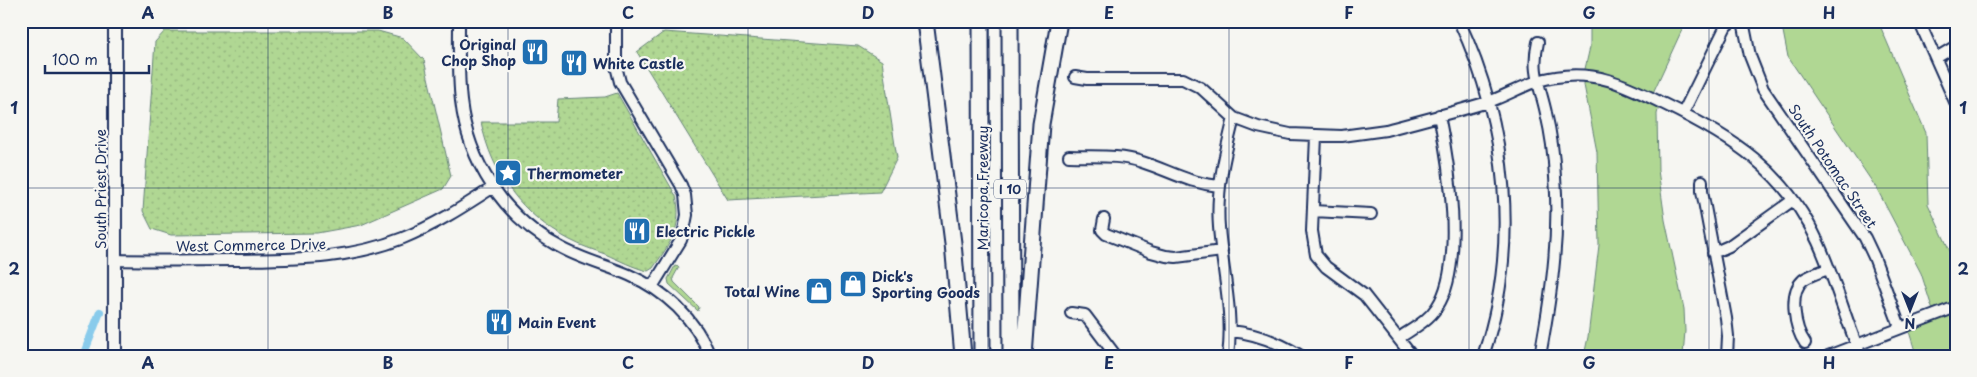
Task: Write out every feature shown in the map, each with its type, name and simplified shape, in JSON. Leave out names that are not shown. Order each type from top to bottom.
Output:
[{"type":"highway","points":[[926,21],[953,243],[963,356]]},
{"type":"highway","name":"Maricopa Freeway","points":[[981,21],[982,356]]},
{"type":"highway","name":"Maricopa Freeway","points":[[1010,21],[1012,356]]},
{"type":"highway","points":[[1024,356],[1041,124],[1059,21]]},
{"type":"main road","name":"South Priest Drive","points":[[114,21],[115,356]]},
{"type":"street","points":[[459,21],[460,80],[463,114],[472,145],[492,188],[522,220],[545,238],[567,250],[629,275],[652,287],[664,296],[685,315],[703,341],[710,356]]},
{"type":"street","points":[[616,21],[616,66],[620,82],[681,185],[687,209],[681,240],[652,287]]},
{"type":"street","points":[[1459,21],[1478,64],[1490,101],[1504,184],[1503,259],[1495,308],[1483,356]]},
{"type":"street","points":[[1683,113],[1726,26],[1732,21]]},
{"type":"street","name":"South Potomac Street","points":[[1743,21],[1750,56],[1763,89],[1865,238],[1900,327]]},
{"type":"street","points":[[1919,21],[1956,104]]},
{"type":"street","points":[[1538,42],[1534,67],[1550,135],[1557,221],[1553,286],[1540,356]]},
{"type":"street","points":[[1936,58],[1956,46]]},
{"type":"street","points":[[1075,77],[1087,79],[1183,80],[1201,88],[1234,118],[1258,127],[1276,131],[1316,136],[1370,133],[1490,101],[1537,81],[1573,75],[1601,77],[1616,81],[1716,130],[1752,155],[1768,170],[1793,200],[1812,229],[1861,356]]},
{"type":"street","points":[[1399,338],[1424,321],[1437,308],[1445,292],[1450,271],[1452,235],[1451,192],[1448,157],[1439,115]]},
{"type":"street","points":[[1228,356],[1230,331],[1219,227],[1219,186],[1234,118]]},
{"type":"street","points":[[1316,136],[1313,211],[1314,246],[1320,262],[1340,279],[1364,294],[1412,356]]},
{"type":"street","points":[[1069,156],[1125,158],[1142,162],[1189,182],[1219,186]]},
{"type":"street","points":[[1702,181],[1702,191],[1726,318],[1728,336],[1727,356]]},
{"type":"street","name":"West Commerce Drive","points":[[115,260],[300,260],[345,255],[380,246],[422,230],[454,213],[492,188]]},
{"type":"street","points":[[1713,253],[1729,246],[1793,200]]},
{"type":"street","points":[[1313,211],[1371,214]]},
{"type":"street","points":[[1104,219],[1102,230],[1106,234],[1151,252],[1176,257],[1222,251]]},
{"type":"street","points":[[1805,343],[1800,336],[1794,296],[1802,280],[1828,269]]},
{"type":"street","points":[[1828,356],[1956,307]]},
{"type":"street","points":[[1071,314],[1085,315],[1116,356]]},
{"type":"street","points":[[1230,331],[1246,332],[1259,336],[1301,356]]},
{"type":"green space","points":[[1590,21],[1686,21],[1651,97],[1660,102],[1657,114],[1658,170],[1665,220],[1684,309],[1683,356],[1584,356],[1599,245],[1597,152],[1584,85],[1585,69],[1590,47]]},
{"type":"green space","points":[[1781,21],[1878,21],[1926,133],[1928,204],[1956,264],[1956,356],[1914,356],[1915,351],[1907,325],[1934,314],[1921,273],[1877,189],[1788,57]]},
{"type":"green space","points":[[165,31],[378,31],[403,38],[424,60],[451,176],[443,189],[361,225],[317,233],[171,235],[152,229],[143,211],[155,42]]},
{"type":"green space","points":[[664,32],[858,46],[882,61],[897,158],[880,192],[728,200],[637,52]]},
{"type":"green space","points":[[617,93],[676,196],[678,207],[674,235],[653,268],[648,271],[574,242],[537,218],[512,192],[501,176],[486,141],[481,122],[556,122],[558,99],[605,97]]},
{"type":"green space","points":[[675,266],[679,267],[673,278],[674,282],[699,307],[698,311],[669,284],[668,279]]},
{"type":"waterway","points":[[83,356],[100,312]]},
{"type":"place","name":"Original Chop Shop","points":[[535,52]]},
{"type":"place","name":"White Castle","points":[[574,63]]},
{"type":"place","name":"Thermometer","points":[[508,173]]},
{"type":"place","name":"Electric Pickle","points":[[637,231]]},
{"type":"place","name":"Dick's Sporting Goods","points":[[853,284]]},
{"type":"place","name":"Total Wine","points":[[819,291]]},
{"type":"place","name":"Main Event","points":[[499,322]]}]
